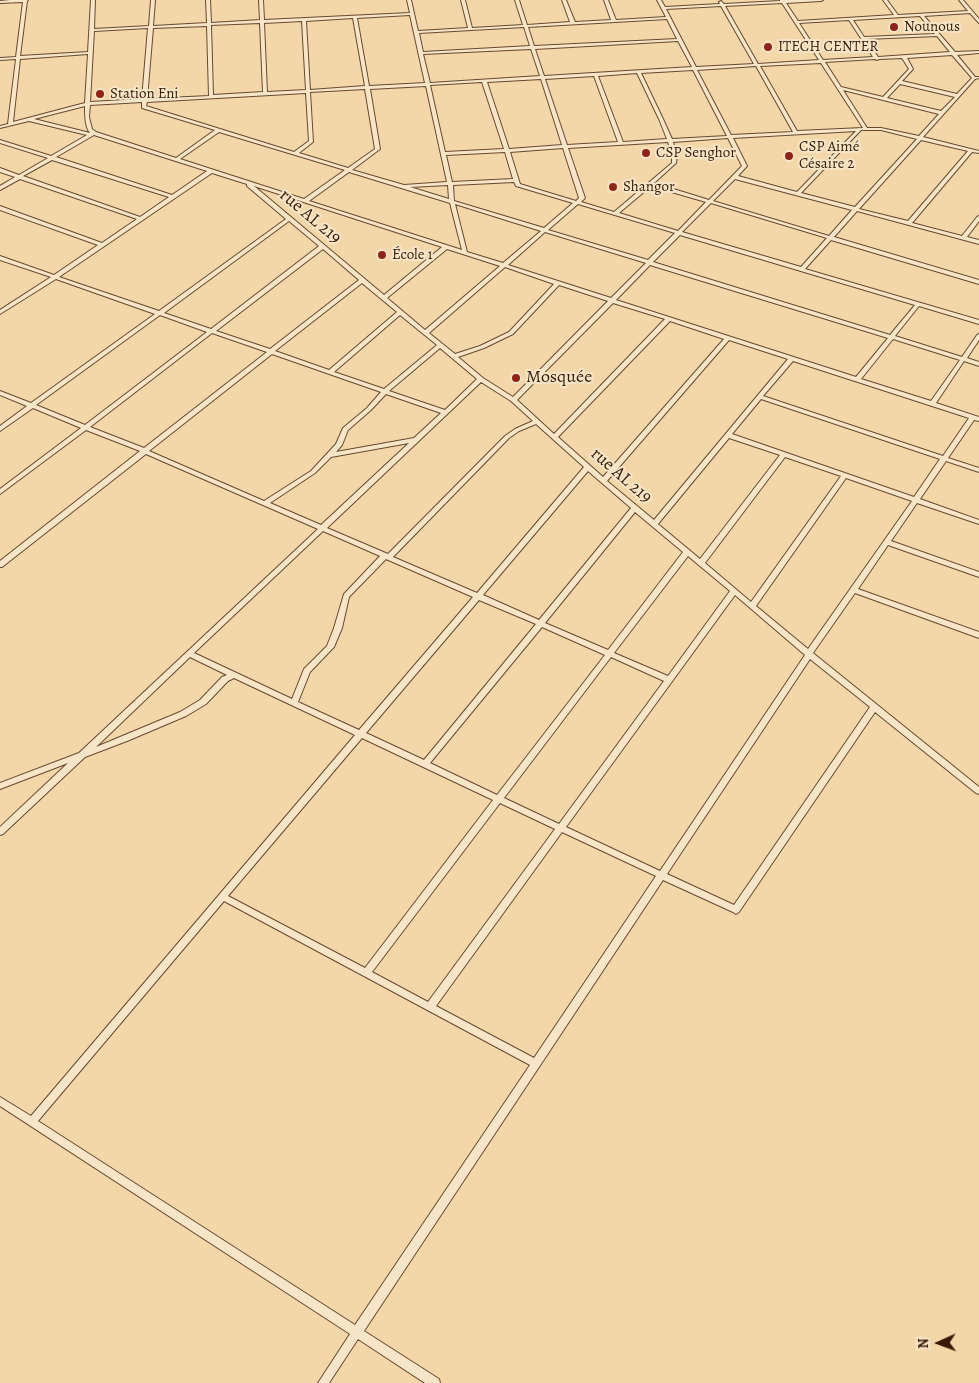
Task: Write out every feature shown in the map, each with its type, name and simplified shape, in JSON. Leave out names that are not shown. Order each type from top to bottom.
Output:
[{"type":"street","points":[[0,2],[26,0],[10,124]]},
{"type":"street","points":[[93,0],[86,117],[93,134]]},
{"type":"street","points":[[153,0],[144,107],[979,364]]},
{"type":"street","points":[[208,0],[211,97]]},
{"type":"street","points":[[262,0],[265,94]]},
{"type":"street","points":[[408,0],[465,253]]},
{"type":"street","points":[[463,0],[470,29]]},
{"type":"street","points":[[425,333],[582,198],[517,0]]},
{"type":"street","points":[[564,0],[573,23]]},
{"type":"street","points":[[606,0],[614,21]]},
{"type":"street","points":[[513,400],[745,166],[659,0]]},
{"type":"street","points":[[719,0],[759,66],[796,133]]},
{"type":"street","points":[[663,8],[821,0]]},
{"type":"street","points":[[885,0],[897,16]]},
{"type":"street","points":[[961,0],[979,22]]},
{"type":"street","points":[[783,1],[823,62],[863,129]]},
{"type":"street","points":[[796,22],[971,12]]},
{"type":"street","points":[[91,30],[412,14]]},
{"type":"street","points":[[802,270],[942,113],[977,78],[921,15]]},
{"type":"street","points":[[305,201],[378,149],[355,17]]},
{"type":"street","points":[[416,32],[667,18]]},
{"type":"street","points":[[294,154],[311,142],[304,19]]},
{"type":"street","points":[[850,19],[877,59]]},
{"type":"street","points":[[864,38],[938,35]]},
{"type":"street","points":[[421,53],[679,40]]},
{"type":"street","points":[[0,127],[87,104],[979,52]]},
{"type":"street","points":[[0,59],[90,53]]},
{"type":"street","points":[[884,99],[911,69],[904,57]]},
{"type":"street","points":[[615,214],[652,184],[675,161],[670,140],[639,72]]},
{"type":"street","points":[[596,75],[622,143]]},
{"type":"street","points":[[484,81],[518,185],[979,322]]},
{"type":"street","points":[[899,82],[958,96]]},
{"type":"street","points":[[839,88],[942,113]]},
{"type":"street","points":[[29,119],[93,134],[211,171],[976,418],[945,458],[853,590],[323,1383]]},
{"type":"street","points":[[444,154],[863,129],[881,129],[979,152]]},
{"type":"street","points":[[798,194],[863,129]]},
{"type":"street","points":[[176,160],[218,130]]},
{"type":"street","points":[[0,188],[93,134]]},
{"type":"street","points":[[0,141],[174,197]]},
{"type":"street","points":[[909,223],[971,150]]},
{"type":"street","points":[[0,170],[141,219]]},
{"type":"street","points":[[0,312],[103,245],[211,171]]},
{"type":"street","points":[[734,177],[979,242]]},
{"type":"street","points":[[400,186],[516,180]]},
{"type":"street","name":"rue AL 219","points":[[245,182],[481,379],[513,400],[602,481],[810,654],[979,791]]},
{"type":"street","points":[[652,184],[979,282]]},
{"type":"street","points":[[0,208],[103,245]]},
{"type":"street","points":[[963,238],[979,218]]},
{"type":"street","points":[[0,429],[161,314],[289,219]]},
{"type":"street","points":[[0,492],[322,246]]},
{"type":"street","points":[[384,298],[446,247]]},
{"type":"street","points":[[0,258],[446,412]]},
{"type":"street","points":[[0,565],[362,280]]},
{"type":"street","points":[[455,356],[482,347],[511,333],[558,283]]},
{"type":"street","points":[[857,380],[918,304]]},
{"type":"street","points":[[330,372],[400,312]]},
{"type":"street","points":[[555,437],[669,319]]},
{"type":"street","points":[[932,404],[979,336]]},
{"type":"street","points":[[602,481],[728,338]]},
{"type":"street","points":[[265,503],[313,472],[339,445],[346,429],[385,391],[440,345]]},
{"type":"street","points":[[654,524],[791,359]]},
{"type":"street","points":[[0,832],[481,379]]},
{"type":"street","points":[[0,393],[145,451],[670,680]]},
{"type":"street","points":[[760,397],[979,470]]},
{"type":"street","points":[[294,703],[307,671],[330,647],[338,628],[346,596],[507,438],[517,430],[537,422]]},
{"type":"street","points":[[728,435],[979,522]]},
{"type":"street","points":[[330,456],[416,440]]},
{"type":"street","points":[[701,563],[784,454]]},
{"type":"street","points":[[31,1122],[588,468]]},
{"type":"street","points":[[752,606],[845,475]]},
{"type":"street","points":[[425,764],[635,508]]},
{"type":"street","points":[[887,542],[979,575]]},
{"type":"street","points":[[366,974],[687,552]]},
{"type":"street","points":[[853,590],[979,635]]},
{"type":"street","points":[[430,1007],[734,591]]},
{"type":"street","points":[[189,654],[736,910],[875,706]]},
{"type":"street","points":[[0,786],[155,727],[203,702],[225,679],[234,675]]},
{"type":"street","points":[[223,897],[536,1064]]},
{"type":"street","points":[[0,1101],[435,1383]]},
{"type":"place","name":"Nounous","points":[[894,27]]},
{"type":"place","name":"ITECH CENTER","points":[[768,47]]},
{"type":"place","name":"Station Eni","points":[[100,94]]},
{"type":"place","name":"CSP Senghor","points":[[646,153]]},
{"type":"place","name":"CSP Aimé Césaire 2","points":[[789,156]]},
{"type":"place","name":"Shangor","points":[[613,187]]},
{"type":"place","name":"École 1","points":[[382,255]]},
{"type":"place","name":"Mosquée","points":[[516,378]]}]
